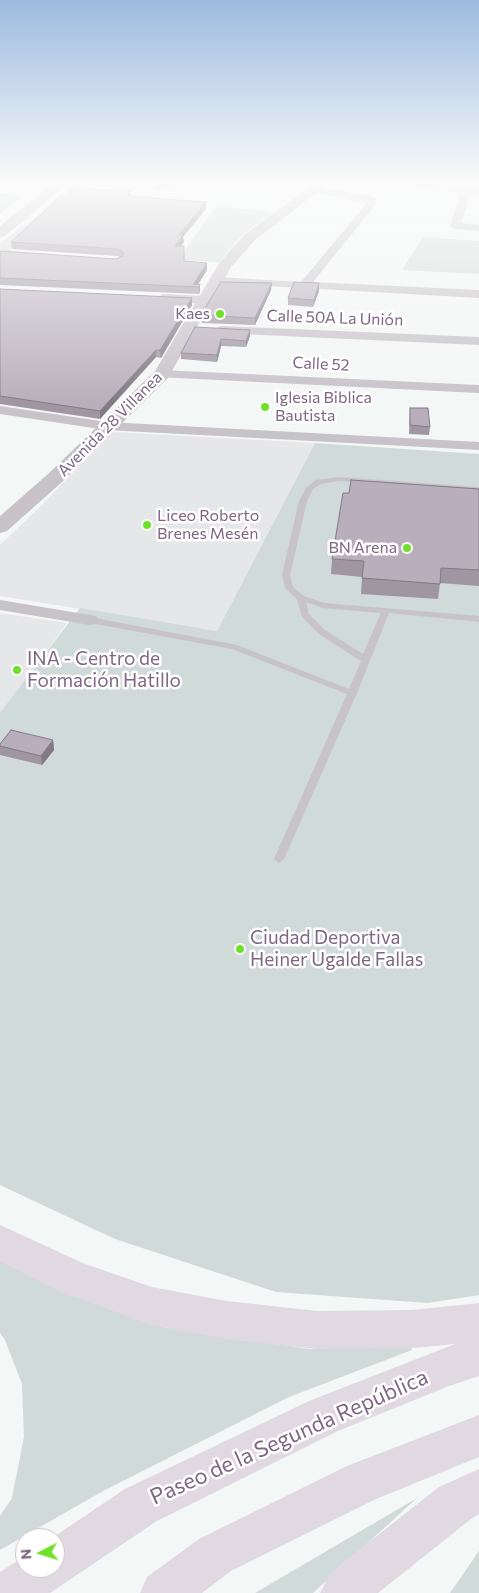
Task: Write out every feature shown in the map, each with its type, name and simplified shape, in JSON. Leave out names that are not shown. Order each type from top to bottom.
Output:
[{"type":"main road","points":[[0,1242],[75,1279],[152,1306],[226,1320],[317,1330],[412,1329],[479,1322]]},
{"type":"main road","name":"Paseo de la Segunda República","points":[[65,1555],[141,1505],[324,1416],[448,1366],[479,1356]]},
{"type":"main road","points":[[163,1593],[224,1550],[362,1482],[479,1436]]},
{"type":"main road","points":[[343,1593],[454,1503],[479,1491]]},
{"type":"main road","points":[[10,1593],[32,1578]]},
{"type":"street","name":"Avenida 28 Villanea","points":[[0,527],[55,478],[162,374],[198,329],[206,300],[225,265],[235,254]]},
{"type":"street","points":[[304,285],[329,254]]},
{"type":"street","points":[[217,281],[473,294],[479,302]]},
{"type":"street","points":[[148,297],[206,300]]},
{"type":"street","name":"Calle 50A La Unión","points":[[198,329],[479,341]]},
{"type":"street","name":"Calle 52","points":[[162,374],[479,390]]},
{"type":"street","points":[[0,410],[107,426],[479,446]]},
{"type":"street","points":[[0,605],[90,620]]},
{"type":"lane","points":[[479,489],[339,479],[319,482],[310,488],[303,501],[286,575],[289,588],[301,598],[323,605],[479,619]]},
{"type":"lane","points":[[301,598],[305,615],[322,632],[366,660]]},
{"type":"lane","points":[[279,859],[352,693],[385,612]]},
{"type":"lane","points":[[90,620],[234,647],[352,693]]},
{"type":"shaded area","points":[[0,254],[6,254],[0,260]]},
{"type":"shaded area","points":[[182,254],[226,254],[219,262],[178,260]]},
{"type":"shaded area","points":[[412,254],[479,254],[479,274],[402,270]]},
{"type":"shaded area","name":"Liceo Roberto Brenes Mesén","points":[[111,432],[315,443],[217,631],[0,596],[0,545],[43,504]]},
{"type":"shaded area","name":"Ciudad Deportiva Heiner Ugalde Fallas","points":[[315,443],[479,454],[479,1295],[428,1303],[276,1292],[115,1239],[0,1185],[0,713],[80,608],[217,631]]},
{"type":"shaded area","name":"INA - Centro de Formación Hatillo","points":[[0,613],[67,623],[0,716]]},
{"type":"shaded area","points":[[0,1259],[167,1328],[310,1349],[355,1344],[409,1343],[412,1350],[289,1397],[103,1491],[38,1528],[15,1528],[15,1541],[0,1550],[0,1516],[12,1498],[24,1437],[22,1384],[5,1340],[0,1333]]},
{"type":"shaded area","points":[[417,1498],[313,1593],[255,1593]]},
{"type":"shaded area","points":[[479,1551],[479,1593],[450,1593]]},
{"type":"building","points":[[0,254],[49,254],[116,259],[123,254],[184,254],[184,261],[207,263],[193,285],[200,284],[199,287],[0,278]]},
{"type":"building","points":[[221,282],[272,283],[255,318],[201,315]]},
{"type":"building","points":[[294,282],[319,283],[314,300],[288,298]]},
{"type":"building","points":[[0,289],[192,298],[160,350],[156,350],[100,411],[0,396]]},
{"type":"building","points":[[195,327],[250,330],[246,341],[221,339],[217,355],[181,353]]},
{"type":"building","points":[[410,408],[428,408],[430,427],[410,425]]},
{"type":"building","name":"BN Arena","points":[[351,480],[479,489],[479,570],[441,568],[440,584],[362,578],[364,561],[332,559],[343,493],[349,493]]},
{"type":"building","points":[[11,730],[53,740],[41,756],[0,746]]},
{"type":"place","name":"Kaes","points":[[220,314]]},
{"type":"place","name":"Iglesia Biblica Bautista","points":[[265,407]]},
{"type":"place","name":"Liceo Roberto Brenes Mesén","points":[[147,525]]},
{"type":"place","name":"BN Arena","points":[[407,548]]},
{"type":"place","name":"INA - Centro de Formación Hatillo","points":[[17,670]]},
{"type":"place","name":"Ciudad Deportiva Heiner Ugalde Fallas","points":[[240,949]]}]
